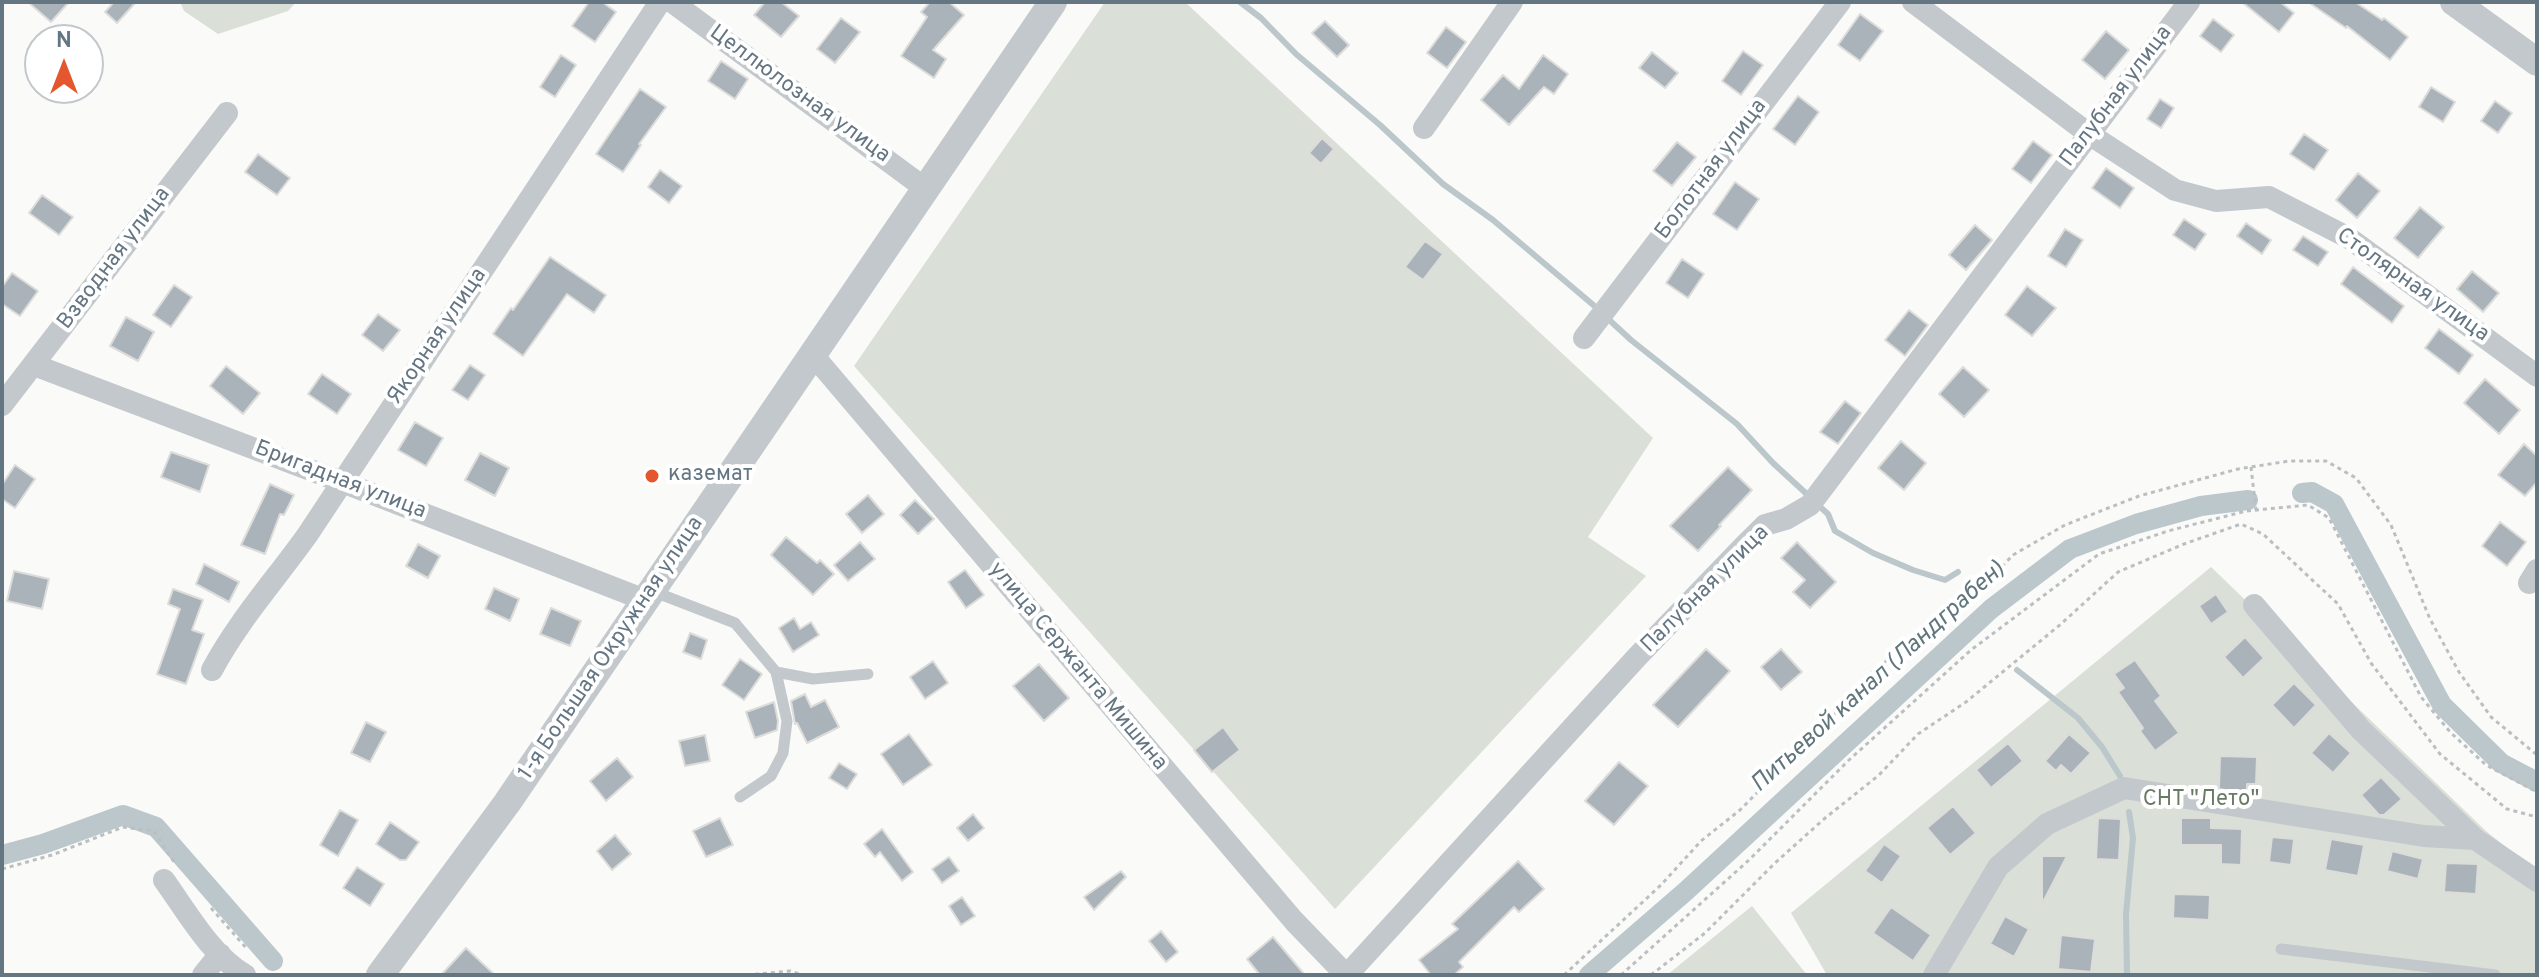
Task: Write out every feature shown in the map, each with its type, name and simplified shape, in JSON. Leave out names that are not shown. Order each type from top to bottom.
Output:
[{"type":"street","name":"Якорная улица","points":[[212,670],[229,638],[274,583],[660,2]]},
{"type":"street","name":"Целлюлозная улица","points":[[672,2],[926,189]]},
{"type":"street","name":"1-я Большая Окружная улица","points":[[380,975],[507,803],[1053,2]]},
{"type":"street","points":[[1424,128],[1512,2]]},
{"type":"street","name":"Болотная улица","points":[[1584,338],[1840,2]]},
{"type":"street","name":"Столярная улица","points":[[1913,2],[2089,134],[2175,190],[2216,201],[2269,197],[2349,238],[2537,376]]},
{"type":"street","name":"Палубная улица","points":[[1346,975],[1637,657],[1744,546],[1765,525],[1786,519],[1810,505],[2189,2]]},
{"type":"street","points":[[2454,2],[2537,62]]},
{"type":"street","name":"Взводная улица","points":[[2,405],[227,113]]},
{"type":"street","name":"улица Сержанта Мишина","points":[[813,355],[1294,921],[1346,975]]},
{"type":"street","name":"Бригадная улица","points":[[34,365],[648,595]]},
{"type":"street","points":[[2254,605],[2361,730],[2475,839],[2537,881]]},
{"type":"street","points":[[1934,975],[1998,867],[2047,824],[2124,788],[2424,836],[2475,839]]},
{"type":"street","points":[[164,880],[230,966],[245,975]]},
{"type":"street","points":[[203,975],[220,954]]},
{"type":"lane","points":[[648,595],[735,623],[776,672],[787,721],[783,753],[771,776],[740,797]]},
{"type":"lane","points":[[776,672],[813,679],[868,674]]},
{"type":"lane","points":[[2281,949],[2495,975]]},
{"type":"path","points":[[1564,975],[1661,885],[1701,841],[1740,810],[1875,670],[1989,580],[2013,555],[2065,525],[2139,496],[2251,467],[2289,461],[2326,461],[2356,478],[2391,525],[2430,619],[2459,672],[2491,717],[2537,755]]},
{"type":"path","points":[[2251,467],[2256,510]]},
{"type":"path","points":[[1621,975],[1749,860],[1849,760],[1971,650],[2047,592],[2099,554],[2168,531],[2256,510],[2308,505],[2329,518],[2421,697],[2451,733],[2486,765],[2537,792]]},
{"type":"path","points":[[1651,975],[1705,933],[1775,863],[1879,775],[1918,734],[1966,702],[2061,624],[2118,572],[2241,524],[2263,534],[2338,604],[2371,663],[2440,754],[2507,809],[2537,817]]},
{"type":"path","points":[[747,975],[790,971],[802,975]]},
{"type":"green space","points":[[180,2],[296,2],[288,11],[218,34],[184,11]]},
{"type":"green space","points":[[1105,2],[1185,2],[1653,438],[1588,537],[1646,576],[1335,909],[854,366]]},
{"type":"green space","name":"СНТ \"Лето\"","points":[[2211,567],[2486,831],[2537,872],[2537,975],[1827,975],[1791,913]]},
{"type":"green space","points":[[1752,906],[1807,975],[1667,975]]},
{"type":"building","points":[[28,2],[69,2],[51,22]]},
{"type":"building","points":[[114,2],[136,2],[117,23],[105,12]]},
{"type":"building","points":[[589,2],[602,2],[616,12],[595,42],[572,26]]},
{"type":"building","points":[[765,2],[781,2],[799,16],[781,37],[754,15]]},
{"type":"building","points":[[930,2],[949,2],[964,15],[933,50],[946,59],[934,78],[901,56],[927,17],[921,12]]},
{"type":"building","points":[[2242,2],[2280,2],[2294,13],[2279,32]]},
{"type":"building","points":[[2308,2],[2355,2],[2382,20],[2384,18],[2408,37],[2390,60],[2347,26]]},
{"type":"building","points":[[1860,14],[1883,31],[1860,61],[1838,45]]},
{"type":"building","points":[[841,18],[860,32],[835,63],[817,49]]},
{"type":"building","points":[[2213,19],[2234,35],[2221,52],[2200,36]]},
{"type":"building","points":[[1325,21],[1349,45],[1337,57],[1312,33]]},
{"type":"building","points":[[1446,27],[1466,42],[1447,68],[1427,53]]},
{"type":"building","points":[[2106,31],[2129,50],[2105,79],[2082,60]]},
{"type":"building","points":[[1743,51],[1763,65],[1741,95],[1722,81]]},
{"type":"building","points":[[1652,52],[1678,73],[1665,88],[1639,68]]},
{"type":"building","points":[[561,55],[576,65],[555,97],[540,87]]},
{"type":"building","points":[[1543,55],[1568,74],[1554,94],[1544,87],[1509,125],[1481,100],[1503,75],[1519,89]]},
{"type":"building","points":[[721,61],[748,79],[735,99],[708,81]]},
{"type":"building","points":[[2431,87],[2455,102],[2443,122],[2419,107]]},
{"type":"building","points":[[640,89],[666,107],[623,172],[596,154]]},
{"type":"building","points":[[1798,96],[1819,112],[1795,145],[1773,129]]},
{"type":"building","points":[[2160,99],[2174,108],[2161,128],[2147,119]]},
{"type":"building","points":[[2495,101],[2512,113],[2498,133],[2481,121]]},
{"type":"building","points":[[2304,134],[2328,150],[2314,170],[2290,154]]},
{"type":"building","points":[[1322,138],[1334,149],[1321,164],[1309,153]]},
{"type":"building","points":[[2033,141],[2052,155],[2031,183],[2012,169]]},
{"type":"building","points":[[1677,142],[1696,157],[1672,186],[1653,171]]},
{"type":"building","points":[[258,154],[290,178],[277,195],[245,172]]},
{"type":"building","points":[[2106,168],[2134,188],[2120,208],[2092,188]]},
{"type":"building","points":[[660,170],[682,186],[669,203],[648,187]]},
{"type":"building","points":[[2358,173],[2380,191],[2357,218],[2336,200]]},
{"type":"building","points":[[1735,182],[1759,199],[1737,230],[1713,214]]},
{"type":"building","points":[[42,195],[73,217],[59,235],[29,213]]},
{"type":"building","points":[[2420,207],[2444,227],[2418,258],[2394,238]]},
{"type":"building","points":[[2184,219],[2206,234],[2195,250],[2173,235]]},
{"type":"building","points":[[2246,223],[2271,240],[2262,254],[2237,236]]},
{"type":"building","points":[[1975,225],[1992,240],[1966,270],[1949,255]]},
{"type":"building","points":[[2065,229],[2083,240],[2066,267],[2048,256]]},
{"type":"building","points":[[2303,236],[2328,252],[2318,266],[2293,250]]},
{"type":"building","points":[[1425,241],[1443,254],[1423,280],[1405,267]]},
{"type":"building","points":[[550,257],[606,295],[594,313],[567,294],[523,356],[493,334]]},
{"type":"building","points":[[1682,259],[1704,274],[1688,298],[1666,283]]},
{"type":"building","points":[[2353,267],[2404,306],[2392,323],[2341,284]]},
{"type":"building","points":[[2472,271],[2499,293],[2483,312],[2457,289]]},
{"type":"building","points":[[12,273],[38,291],[20,316],[2,304],[2,287]]},
{"type":"building","points":[[174,285],[192,297],[171,327],[153,315]]},
{"type":"building","points":[[2027,286],[2056,308],[2032,336],[2005,315]]},
{"type":"building","points":[[1909,310],[1928,325],[1905,356],[1885,340]]},
{"type":"building","points":[[378,314],[400,330],[383,351],[362,335]]},
{"type":"building","points":[[126,317],[154,332],[138,361],[110,346]]},
{"type":"building","points":[[2439,329],[2473,355],[2459,374],[2425,348]]},
{"type":"building","points":[[470,365],[485,375],[468,400],[452,390]]},
{"type":"building","points":[[226,366],[260,393],[243,414],[210,386]]},
{"type":"building","points":[[1963,367],[1989,390],[1964,417],[1939,394]]},
{"type":"building","points":[[322,374],[351,394],[337,414],[308,394]]},
{"type":"building","points":[[2485,379],[2520,410],[2499,434],[2464,403]]},
{"type":"building","points":[[1845,401],[1861,413],[1838,444],[1820,432]]},
{"type":"building","points":[[415,422],[443,438],[426,466],[398,450]]},
{"type":"building","points":[[1901,441],[1926,463],[1904,490],[1878,468]]},
{"type":"building","points":[[2524,444],[2537,456],[2537,482],[2525,496],[2498,475]]},
{"type":"building","points":[[171,452],[209,465],[200,492],[161,477]]},
{"type":"building","points":[[480,453],[509,468],[495,496],[465,480]]},
{"type":"building","points":[[15,465],[35,479],[15,508],[2,499],[2,485]]},
{"type":"building","points":[[1728,467],[1752,490],[1698,551],[1670,526]]},
{"type":"building","points":[[270,484],[294,495],[284,515],[280,514],[265,554],[241,545]]},
{"type":"building","points":[[868,495],[884,514],[862,533],[846,514]]},
{"type":"building","points":[[915,500],[934,519],[918,534],[900,515]]},
{"type":"building","points":[[2500,522],[2526,542],[2507,566],[2482,546]]},
{"type":"building","points":[[786,537],[817,563],[820,560],[834,574],[813,595],[771,555]]},
{"type":"building","points":[[860,542],[875,559],[848,581],[834,565]]},
{"type":"building","points":[[1797,542],[1836,582],[1810,608],[1793,592],[1805,580],[1781,558]]},
{"type":"building","points":[[418,544],[440,556],[428,578],[406,566]]},
{"type":"building","points":[[204,564],[239,582],[229,602],[196,584]]},
{"type":"building","points":[[965,570],[984,595],[966,608],[948,582]]},
{"type":"building","points":[[14,571],[49,579],[42,609],[7,601]]},
{"type":"building","points":[[494,588],[519,599],[510,621],[485,609]]},
{"type":"building","points":[[173,589],[203,600],[192,630],[204,634],[186,684],[157,674],[180,609],[168,604]]},
{"type":"building","points":[[2216,594],[2228,612],[2211,624],[2199,606]]},
{"type":"building","points":[[551,608],[581,621],[570,646],[540,634]]},
{"type":"building","points":[[794,618],[800,629],[811,622],[819,635],[793,652],[779,628]]},
{"type":"building","points":[[690,633],[707,640],[701,659],[683,652]]},
{"type":"building","points":[[2245,637],[2264,658],[2243,678],[2224,657]]},
{"type":"building","points":[[1706,649],[1730,671],[1678,727],[1653,705]]},
{"type":"building","points":[[1781,649],[1802,672],[1781,690],[1761,667]]},
{"type":"building","points":[[740,659],[762,674],[744,700],[722,685]]},
{"type":"building","points":[[2135,660],[2161,696],[2155,701],[2179,733],[2155,751],[2118,692],[2124,688],[2114,674]]},
{"type":"building","points":[[933,661],[948,683],[925,699],[910,677]]},
{"type":"building","points":[[1039,664],[1069,698],[1044,721],[1013,686]]},
{"type":"building","points":[[2294,683],[2316,705],[2294,728],[2272,705]]},
{"type":"building","points":[[805,694],[811,707],[825,700],[839,727],[807,743],[795,724],[791,701]]},
{"type":"building","points":[[774,702],[777,730],[755,738],[746,712]]},
{"type":"building","points":[[366,722],[386,732],[370,762],[351,753]]},
{"type":"building","points":[[1223,727],[1240,750],[1212,772],[1194,750]]},
{"type":"building","points":[[2329,733],[2351,753],[2333,773],[2311,753]]},
{"type":"building","points":[[909,734],[932,765],[903,785],[881,754]]},
{"type":"building","points":[[2069,734],[2091,753],[2071,774],[2061,765],[2056,771],[2045,761]]},
{"type":"building","points":[[705,735],[710,761],[685,766],[679,741]]},
{"type":"building","points":[[2008,743],[2023,761],[1991,788],[1976,770]]},
{"type":"building","points":[[2220,756],[2257,757],[2256,784],[2247,784],[2247,793],[2219,789]]},
{"type":"building","points":[[617,758],[633,777],[606,801],[590,781]]},
{"type":"building","points":[[1619,762],[1648,786],[1614,825],[1585,801]]},
{"type":"building","points":[[839,763],[857,774],[847,789],[829,778]]},
{"type":"building","points":[[2381,777],[2402,799],[2384,815],[2379,815],[2361,795]]},
{"type":"building","points":[[1953,806],[1976,833],[1950,855],[1927,828]]},
{"type":"building","points":[[340,810],[358,820],[338,856],[320,845]]},
{"type":"building","points":[[973,814],[984,828],[968,841],[957,828]]},
{"type":"building","points":[[720,818],[733,845],[706,857],[693,831]]},
{"type":"building","points":[[2098,818],[2121,819],[2119,860],[2096,859]]},
{"type":"building","points":[[2181,818],[2211,818],[2211,828],[2242,829],[2241,865],[2221,864],[2221,845],[2181,845]]},
{"type":"building","points":[[390,822],[419,842],[406,860],[400,860],[376,844]]},
{"type":"building","points":[[882,829],[913,872],[902,881],[880,852],[875,857],[864,844]]},
{"type":"building","points":[[615,835],[631,854],[612,870],[597,851]]},
{"type":"building","points":[[2272,837],[2294,839],[2291,865],[2269,862]]},
{"type":"building","points":[[2331,839],[2364,845],[2358,876],[2325,870]]},
{"type":"building","points":[[1884,844],[1901,856],[1882,883],[1865,871]]},
{"type":"building","points":[[2392,851],[2423,859],[2418,879],[2387,871]]},
{"type":"building","points":[[2042,856],[2067,856],[2042,904]]},
{"type":"building","points":[[949,857],[959,871],[942,883],[932,869]]},
{"type":"building","points":[[1518,861],[1544,889],[1519,912],[1514,907],[1459,962],[1463,967],[1454,975],[1431,975],[1419,960],[1458,929],[1452,924]]},
{"type":"building","points":[[2446,863],[2478,864],[2476,894],[2444,892]]},
{"type":"building","points":[[357,867],[384,884],[370,906],[343,888]]},
{"type":"building","points":[[1121,871],[1126,877],[1094,910],[1084,897]]},
{"type":"building","points":[[2174,894],[2210,895],[2209,920],[2173,918]]},
{"type":"building","points":[[962,897],[975,916],[961,925],[949,906]]},
{"type":"building","points":[[1891,907],[1931,935],[1913,961],[1873,933]]},
{"type":"building","points":[[2005,916],[2029,929],[2014,957],[1990,944]]},
{"type":"building","points":[[1161,931],[1178,952],[1166,962],[1149,941]]},
{"type":"building","points":[[2061,935],[2095,939],[2091,972],[2058,969]]},
{"type":"building","points":[[1273,937],[1305,975],[1260,975],[1247,959]]},
{"type":"building","points":[[466,948],[495,975],[441,975]]},
{"type":"waterway","points":[[1240,2],[1443,184],[1493,220],[1598,309]]},
{"type":"waterway","points":[[1606,317],[1737,424],[1810,497]]},
{"type":"waterway","name":"Питьевой канал (Ландграбен)","points":[[2302,493],[2312,492],[2334,504],[2442,705],[2501,763],[2537,782]]},
{"type":"waterway","name":"Питьевой канал (Ландграбен)","points":[[1589,975],[1686,891],[1991,609],[2070,549],[2136,524],[2201,506],[2248,500]]},
{"type":"waterway","points":[[1818,505],[1828,514],[1835,531],[1873,553],[1945,580],[1958,572]]},
{"type":"waterway","points":[[2017,670],[2078,718],[2102,747],[2120,776]]},
{"type":"waterway","points":[[2127,975],[2126,914],[2133,838],[2129,812]]},
{"type":"waterway","name":"Питьевой канал (Ландграбен)","points":[[2,855],[43,844],[123,815],[156,827],[273,961]]},
{"type":"place","name":"каземат","points":[[652,476]]}]
